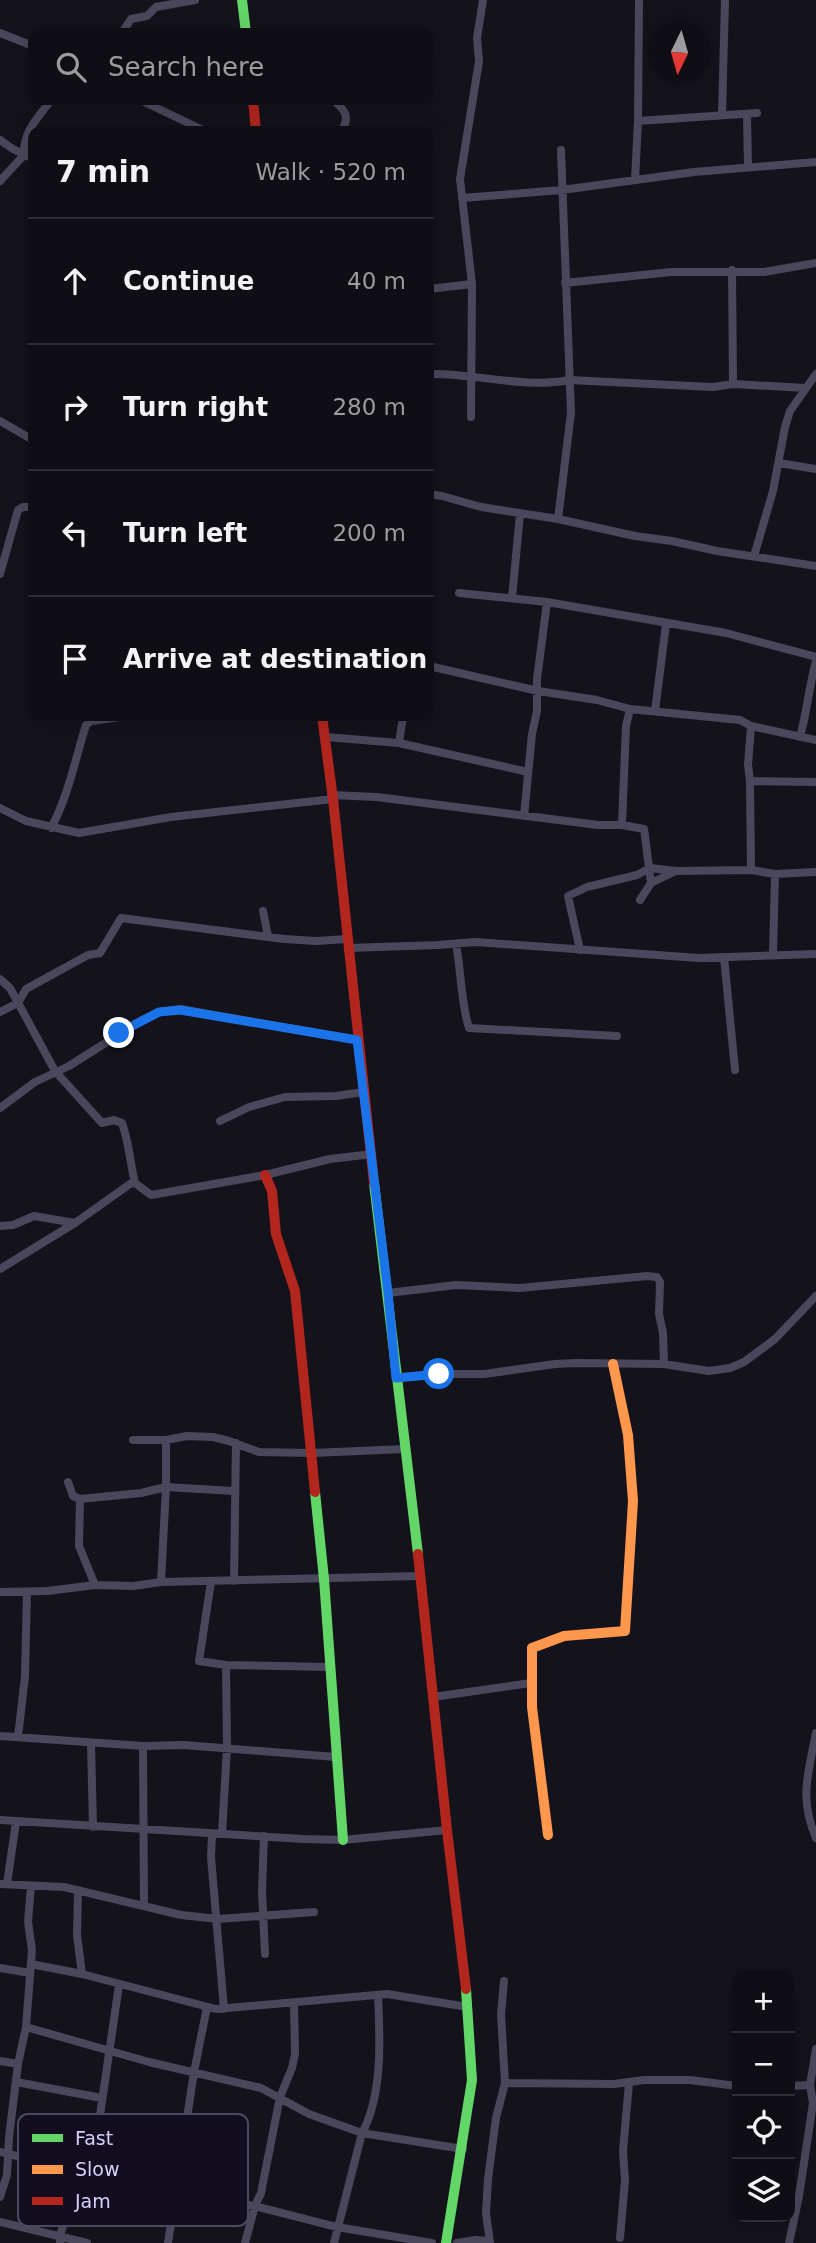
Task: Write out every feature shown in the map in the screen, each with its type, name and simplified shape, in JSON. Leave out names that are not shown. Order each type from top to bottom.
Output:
[{"type":"main road","points":[[242,0],[245,28]]},
{"type":"main road","points":[[253,105],[256,126]]},
{"type":"main road","points":[[323,721],[468,2007],[472,2080],[446,2243]]},
{"type":"main road","points":[[264,1175],[272,1191],[276,1234],[295,1291],[324,1578],[343,1840]]},
{"type":"main road","points":[[548,1835],[531,1683],[532,1647],[542,1642],[605,1631],[625,1632],[633,1501],[628,1435],[613,1364]]},
{"type":"street","points":[[125,28],[131,19],[147,16],[156,7],[195,0]]},
{"type":"street","points":[[471,417],[472,284],[460,179],[479,61],[477,38],[483,0]]},
{"type":"street","points":[[635,180],[639,0]]},
{"type":"street","points":[[722,116],[725,0]]},
{"type":"street","points":[[0,33],[28,44]]},
{"type":"street","points":[[32,126],[47,105]]},
{"type":"street","points":[[150,105],[195,126]]},
{"type":"street","points":[[339,105],[347,115],[344,126]]},
{"type":"street","points":[[638,121],[752,114],[748,167]]},
{"type":"street","points":[[0,181],[24,155],[23,141],[28,131]]},
{"type":"street","points":[[0,140],[28,157]]},
{"type":"street","points":[[558,519],[571,413],[561,150]]},
{"type":"street","points":[[462,198],[562,190],[748,167],[816,162]]},
{"type":"street","points":[[565,283],[671,272],[764,272],[816,263]]},
{"type":"street","points":[[732,270],[733,384]]},
{"type":"street","points":[[434,288],[472,284]]},
{"type":"street","points":[[434,374],[454,373],[556,383],[569,380],[713,387],[733,384],[805,388]]},
{"type":"street","points":[[754,556],[779,463],[787,419],[816,374]]},
{"type":"street","points":[[0,421],[28,437]]},
{"type":"street","points":[[779,463],[816,468]]},
{"type":"street","points":[[434,495],[481,507],[558,519],[635,536],[816,566]]},
{"type":"street","points":[[0,574],[18,510],[28,507]]},
{"type":"street","points":[[512,598],[520,514]]},
{"type":"street","points":[[459,593],[547,602],[726,634],[816,659],[800,737]]},
{"type":"street","points":[[524,816],[547,602]]},
{"type":"street","points":[[655,711],[666,624]]},
{"type":"street","points":[[434,667],[630,709],[740,720],[751,726],[816,740]]},
{"type":"street","points":[[622,825],[626,726],[630,709]]},
{"type":"street","points":[[51,828],[62,807],[86,725],[91,721]]},
{"type":"street","points":[[399,743],[401,721]]},
{"type":"street","points":[[751,726],[748,765],[751,870]]},
{"type":"street","points":[[326,737],[399,743],[528,772]]},
{"type":"street","points":[[750,781],[816,782]]},
{"type":"street","points":[[0,808],[26,821],[79,833],[171,817],[332,797],[377,797],[598,825],[622,825],[644,829],[651,883]]},
{"type":"street","points":[[580,950],[568,896],[587,887],[637,875],[650,868],[676,871],[751,870],[775,874],[816,872]]},
{"type":"street","points":[[640,900],[651,883],[676,871]]},
{"type":"street","points":[[773,955],[775,874]]},
{"type":"street","points":[[263,911],[268,936]]},
{"type":"street","points":[[0,1013],[18,1003],[26,989],[88,954],[100,953],[121,918],[284,939],[348,943],[475,942],[699,958],[816,954]]},
{"type":"street","points":[[456,944],[465,1016],[469,1028],[617,1036]]},
{"type":"street","points":[[724,957],[735,1070]]},
{"type":"street","points":[[0,979],[10,988],[55,1071],[102,1123],[114,1120],[122,1123],[128,1138],[129,1160],[135,1183],[150,1195],[264,1175],[330,1159],[372,1154]]},
{"type":"street","points":[[0,1108],[35,1082],[69,1066],[159,1012],[180,1010],[357,1040]]},
{"type":"street","points":[[220,1121],[249,1107],[285,1097],[336,1096],[363,1092]]},
{"type":"street","points":[[0,1269],[135,1183]]},
{"type":"street","points":[[0,1226],[13,1225],[34,1216],[75,1223]]},
{"type":"street","points":[[388,1293],[456,1285],[520,1287],[657,1277],[660,1282],[659,1314],[664,1364]]},
{"type":"street","points":[[396,1378],[484,1374],[555,1364],[664,1364],[709,1371],[730,1368],[744,1362],[775,1339],[816,1296]]},
{"type":"street","points":[[133,1440],[213,1437],[259,1452],[404,1449]]},
{"type":"street","points":[[161,1582],[166,1440]]},
{"type":"street","points":[[234,1581],[236,1443]]},
{"type":"street","points":[[68,1482],[73,1496],[80,1499],[141,1493],[166,1487],[234,1491]]},
{"type":"street","points":[[80,1499],[79,1546],[95,1585]]},
{"type":"street","points":[[0,1592],[95,1585],[133,1586],[161,1582],[421,1576]]},
{"type":"street","points":[[211,1582],[199,1661],[226,1665],[329,1667]]},
{"type":"street","points":[[18,1737],[25,1676],[27,1592]]},
{"type":"street","points":[[222,1833],[226,1665]]},
{"type":"street","points":[[433,1697],[531,1683]]},
{"type":"street","points":[[816,1733],[805,1794],[816,1838]]},
{"type":"street","points":[[0,1736],[336,1756]]},
{"type":"street","points":[[91,1743],[93,1827]]},
{"type":"street","points":[[143,1746],[144,1906]]},
{"type":"street","points":[[0,1820],[212,1835],[222,1833],[343,1840],[447,1830]]},
{"type":"street","points":[[16,1822],[4,1884],[64,1887],[181,1915],[218,1919],[314,1912]]},
{"type":"street","points":[[212,1835],[211,1857],[224,2009]]},
{"type":"street","points":[[264,1836],[262,1891],[265,1954]]},
{"type":"street","points":[[0,2197],[7,2175],[4,2153],[26,2026],[32,1951],[28,1922],[31,1886]]},
{"type":"street","points":[[78,1891],[77,1935],[82,1974]]},
{"type":"street","points":[[0,1968],[31,1968],[82,1974],[207,2007],[224,2009],[378,1995],[400,1995],[468,2007]]},
{"type":"street","points":[[457,2243],[475,2239],[489,2242],[486,2213],[491,2155],[496,2118],[505,2083],[501,2014],[504,1981]]},
{"type":"street","points":[[99,2114],[119,1985]]},
{"type":"street","points":[[334,2243],[362,2133],[373,2101],[379,2055],[378,1995]]},
{"type":"street","points":[[245,2243],[254,2206],[261,2193],[280,2097],[295,2054],[293,2003]]},
{"type":"street","points":[[187,2114],[207,2007]]},
{"type":"street","points":[[26,2026],[110,2052],[261,2088],[309,2114],[362,2133],[463,2149]]},
{"type":"street","points":[[789,2243],[813,2103],[810,2085],[816,2049]]},
{"type":"street","points":[[0,2061],[18,2064]]},
{"type":"street","points":[[505,2083],[690,2080],[732,2085]]},
{"type":"street","points":[[16,2082],[102,2098]]},
{"type":"street","points":[[621,2238],[625,2180],[623,2151],[629,2083]]},
{"type":"street","points":[[795,2086],[810,2085]]},
{"type":"street","points":[[248,2205],[337,2227],[432,2243]]},
{"type":"street","points":[[0,2222],[60,2239],[88,2243]]},
{"type":"traffic: fast","points":[[242,0],[245,28]]},
{"type":"traffic: fast","points":[[374,1183],[418,1554]]},
{"type":"traffic: fast","points":[[315,1492],[343,1840]]},
{"type":"traffic: fast","points":[[446,2243],[472,2080],[466,1989]]},
{"type":"traffic: slow","points":[[548,1835],[532,1707],[532,1648],[564,1636],[625,1631],[633,1501],[628,1435],[613,1364]]},
{"type":"traffic: jam","points":[[253,105],[256,126]]},
{"type":"traffic: jam","points":[[323,721],[374,1183]]},
{"type":"traffic: jam","points":[[265,1175],[272,1191],[276,1234],[295,1291],[315,1492]]},
{"type":"traffic: jam","points":[[418,1554],[466,1989]]},
{"type":"route","points":[[119,1033],[159,1012],[180,1010],[357,1040],[396,1378],[439,1374]]}]
